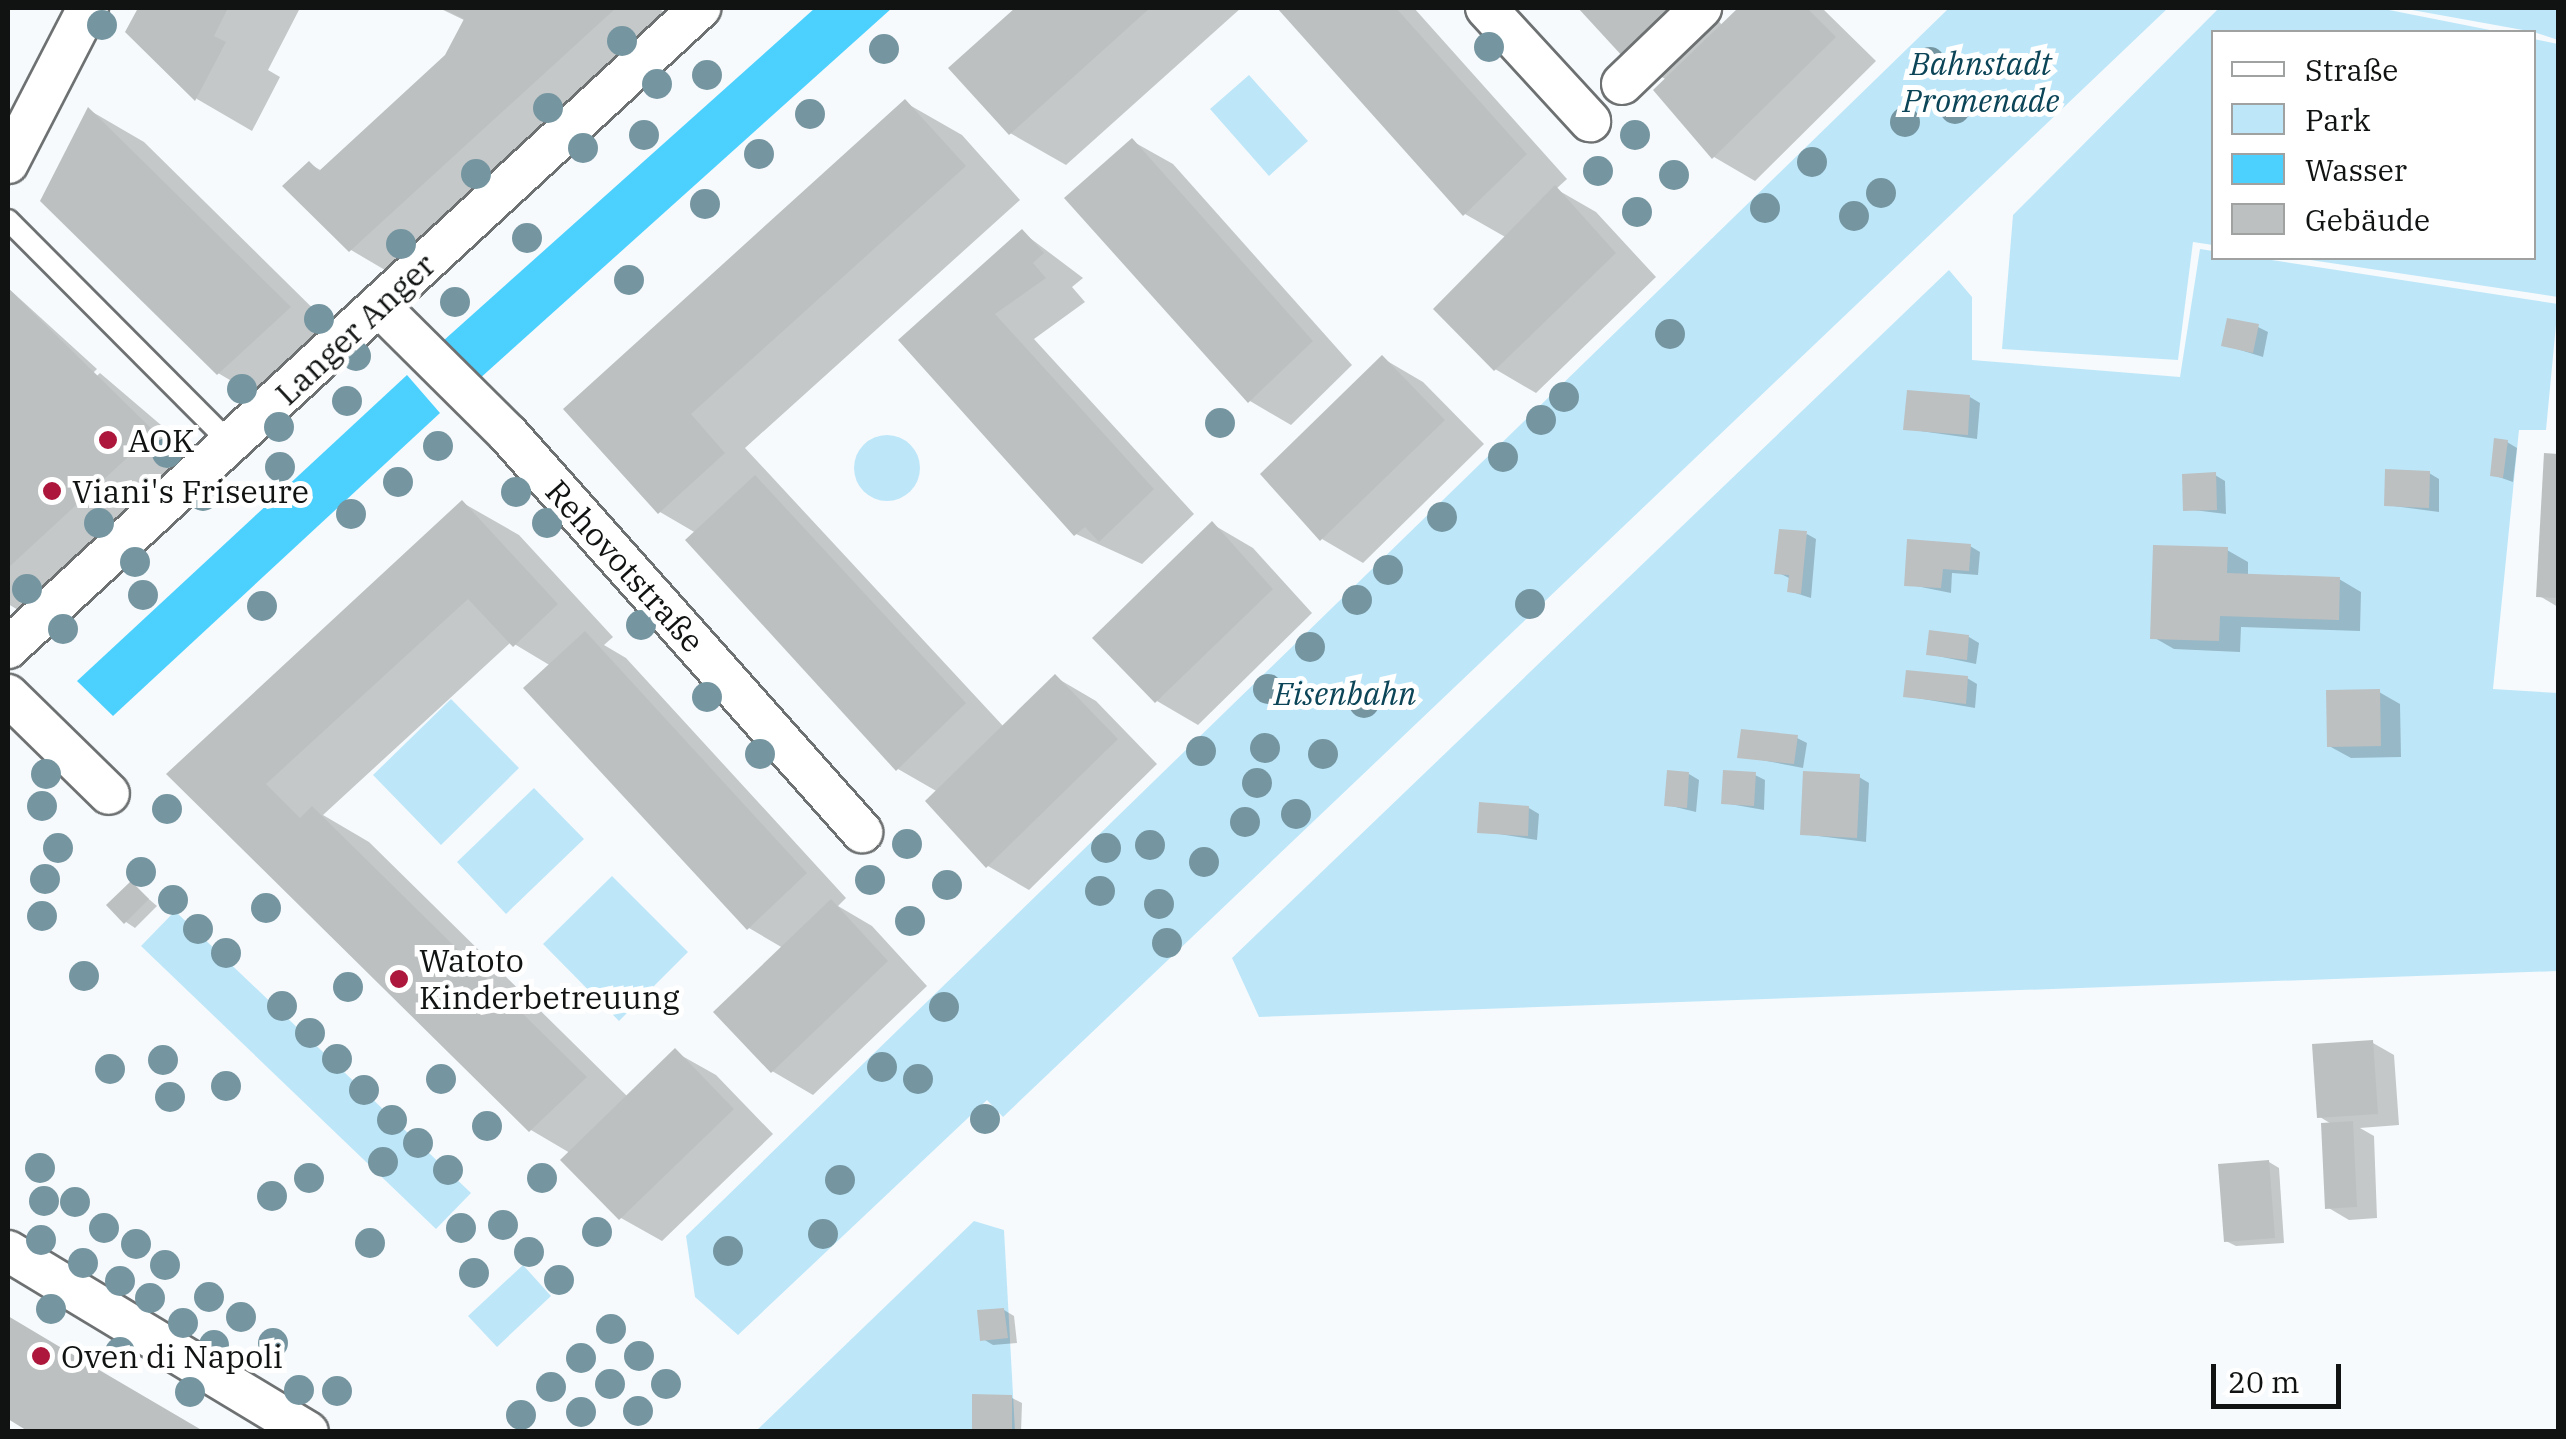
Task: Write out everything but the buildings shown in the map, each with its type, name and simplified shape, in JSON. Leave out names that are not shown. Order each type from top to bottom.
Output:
[{"type":"street","points":[[8,163],[88,8]]},
{"type":"street","name":"Langer Anger","points":[[8,648],[700,8]]},
{"type":"street","points":[[1486,8],[1590,121]]},
{"type":"street","points":[[1629,78],[1700,8]]},
{"type":"street","name":"Rehovotstraße","points":[[380,306],[508,434],[862,832]]},
{"type":"street","points":[[8,696],[109,794]]},
{"type":"street","points":[[8,1251],[308,1432]]},
{"type":"lane","points":[[8,220],[230,443]]},
{"type":"green space","name":"Bahnstadt Promenade","points":[[1949,8],[2168,8],[1003,1117],[987,1100],[738,1335],[695,1297],[686,1236]]},
{"type":"green space","points":[[2219,8],[2379,8],[2490,30],[2211,30],[2211,245],[2193,242],[2178,360],[2002,349],[2013,215]]},
{"type":"green space","points":[[2401,8],[2558,8],[2558,40],[2536,30]]},
{"type":"green space","points":[[2536,39],[2558,44],[2558,297],[2310,260],[2536,260]]},
{"type":"green space","points":[[1249,75],[1308,141],[1269,176],[1210,109]]},
{"type":"green space","points":[[2200,249],[2211,251],[2211,260],[2272,260],[2558,304],[2546,430],[2519,430],[2493,689],[2558,693],[2558,971],[1259,1017],[1232,958],[1949,270],[1972,297],[1972,360],[2180,377]]},
{"type":"green space","points":[[887,435],[910,445],[920,468],[910,491],[887,501],[864,491],[854,468],[864,445]]},
{"type":"green space","points":[[451,699],[519,768],[441,845],[373,775]]},
{"type":"green space","points":[[534,788],[584,839],[506,914],[457,862]]},
{"type":"green space","points":[[612,876],[688,952],[619,1021],[543,944]]},
{"type":"green space","points":[[175,911],[471,1193],[436,1229],[141,946]]},
{"type":"green space","points":[[974,1221],[1004,1230],[1015,1431],[755,1432]]},
{"type":"green space","points":[[523,1265],[551,1296],[497,1347],[468,1316]]},
{"type":"water","points":[[815,8],[892,8],[478,380],[443,341]]},
{"type":"water","points":[[407,375],[440,413],[113,716],[77,681]]},
{"type":"place","name":"AOK","points":[[108,440]]},
{"type":"place","name":"Viani's Friseure","points":[[52,491]]},
{"type":"place","name":"Watoto Kinderbetreuung","points":[[399,979]]},
{"type":"place","name":"Oven di Napoli","points":[[41,1356]]},
{"type":"park label","name":"Eisenbahn","points":[[1345,693]]}]
